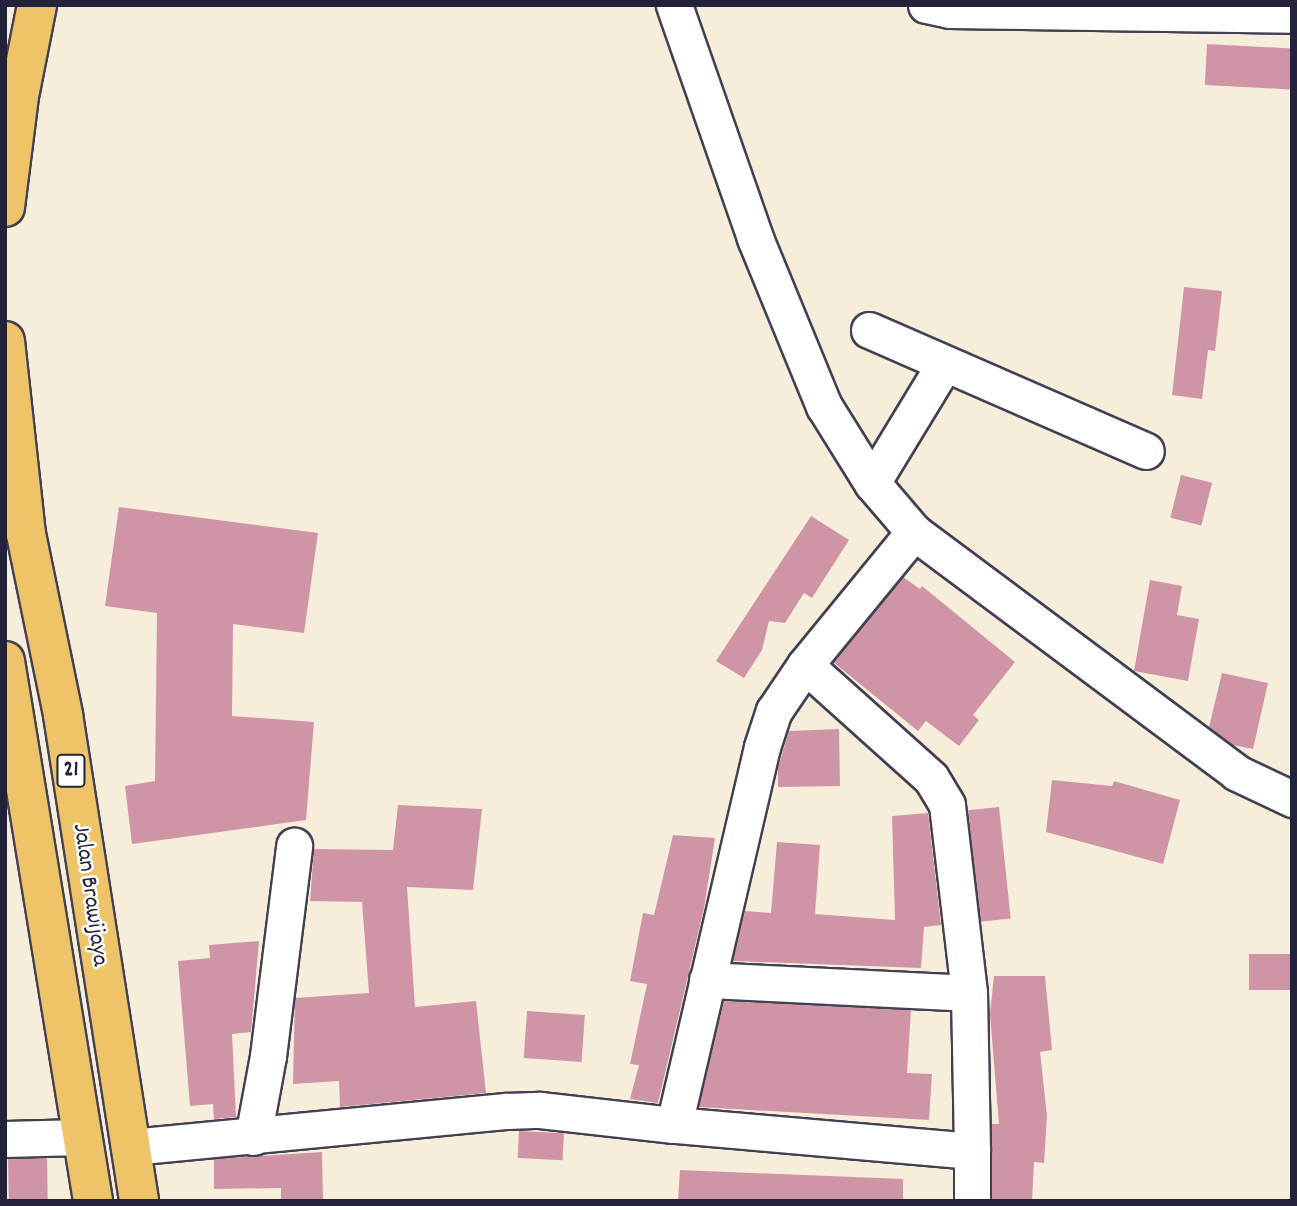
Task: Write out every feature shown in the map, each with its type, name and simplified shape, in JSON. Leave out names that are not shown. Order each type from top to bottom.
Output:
[{"type":"highway","points":[[5,206],[19,96],[37,5]]},
{"type":"highway","name":"Jalan Brawijaya","points":[[5,341],[24,521],[63,715],[116,1073],[139,1201]]},
{"type":"highway","name":"Jalan Brawijaya","points":[[5,661],[77,1080],[81,1137],[93,1201]]},
{"type":"highway","points":[[77,1080],[116,1073]]},
{"type":"street","points":[[674,5],[755,238],[819,393],[872,484],[914,532],[1237,774],[1292,799]]},
{"type":"street","points":[[926,5],[949,10],[1237,9],[1292,15]]},
{"type":"street","points":[[869,330],[943,366],[1146,451]]},
{"type":"street","points":[[872,484],[943,366]]},
{"type":"street","points":[[674,1125],[762,747],[774,711],[805,664],[914,532]]},
{"type":"street","points":[[805,664],[940,787],[949,819],[969,993],[972,1201]]},
{"type":"street","points":[[253,1137],[268,1056],[294,846]]},
{"type":"street","points":[[707,980],[969,993]]},
{"type":"street","points":[[131,1147],[540,1110],[674,1125],[972,1151]]},
{"type":"street","points":[[5,1139],[81,1137]]},
{"type":"building","points":[[1207,44],[1292,48],[1290,89],[1205,85]]},
{"type":"building","points":[[1184,287],[1222,291],[1215,351],[1208,350],[1202,399],[1172,395]]},
{"type":"building","points":[[1181,475],[1212,483],[1201,525],[1170,518]]},
{"type":"building","points":[[119,507],[318,533],[304,633],[233,624],[232,716],[314,722],[306,820],[132,844],[125,786],[155,781],[157,613],[105,606]]},
{"type":"building","points":[[811,516],[849,540],[812,598],[804,593],[785,623],[769,621],[762,650],[744,678],[716,661]]},
{"type":"building","points":[[903,577],[920,589],[922,586],[1015,662],[973,715],[979,720],[959,746],[926,721],[918,731],[833,662]]},
{"type":"building","points":[[1150,580],[1182,586],[1177,615],[1199,619],[1188,681],[1134,671]]},
{"type":"building","points":[[1222,673],[1268,683],[1253,749],[1233,745],[1209,727]]},
{"type":"building","points":[[839,729],[840,786],[778,787],[778,768],[789,731]]},
{"type":"building","points":[[1052,780],[1112,786],[1114,781],[1180,800],[1163,864],[1046,832]]},
{"type":"building","points":[[398,805],[482,809],[473,890],[407,887],[415,1007],[476,1001],[486,1093],[340,1107],[339,1081],[293,1084],[295,998],[369,993],[362,902],[310,901],[314,849],[393,850]]},
{"type":"building","points":[[999,807],[1011,918],[980,922],[968,810]]},
{"type":"building","points":[[928,813],[941,925],[924,927],[921,968],[733,961],[745,911],[771,913],[777,842],[820,845],[815,914],[895,920],[892,816]]},
{"type":"building","points":[[673,835],[715,838],[704,908],[658,1103],[630,1099],[639,1065],[630,1064],[647,984],[630,981],[643,913],[654,915]]},
{"type":"building","points":[[259,941],[251,1032],[232,1034],[236,1117],[214,1119],[213,1104],[190,1106],[178,961],[210,958],[209,945]]},
{"type":"building","points":[[1249,954],[1292,954],[1292,990],[1249,990]]},
{"type":"building","points":[[994,976],[1045,976],[1052,1050],[1040,1052],[1047,1116],[1044,1163],[1034,1162],[1032,1201],[992,1201],[992,1124],[999,1124],[990,1014]]},
{"type":"building","points":[[724,1001],[911,1010],[907,1073],[932,1074],[929,1120],[699,1107]]},
{"type":"building","points":[[527,1011],[585,1015],[582,1062],[524,1058]]},
{"type":"building","points":[[519,1131],[564,1133],[563,1160],[518,1158]]},
{"type":"building","points":[[322,1152],[323,1201],[281,1201],[281,1188],[214,1189],[214,1159]]},
{"type":"building","points":[[47,1158],[48,1201],[9,1201],[8,1159]]},
{"type":"building","points":[[680,1170],[903,1179],[903,1201],[678,1201]]}]
